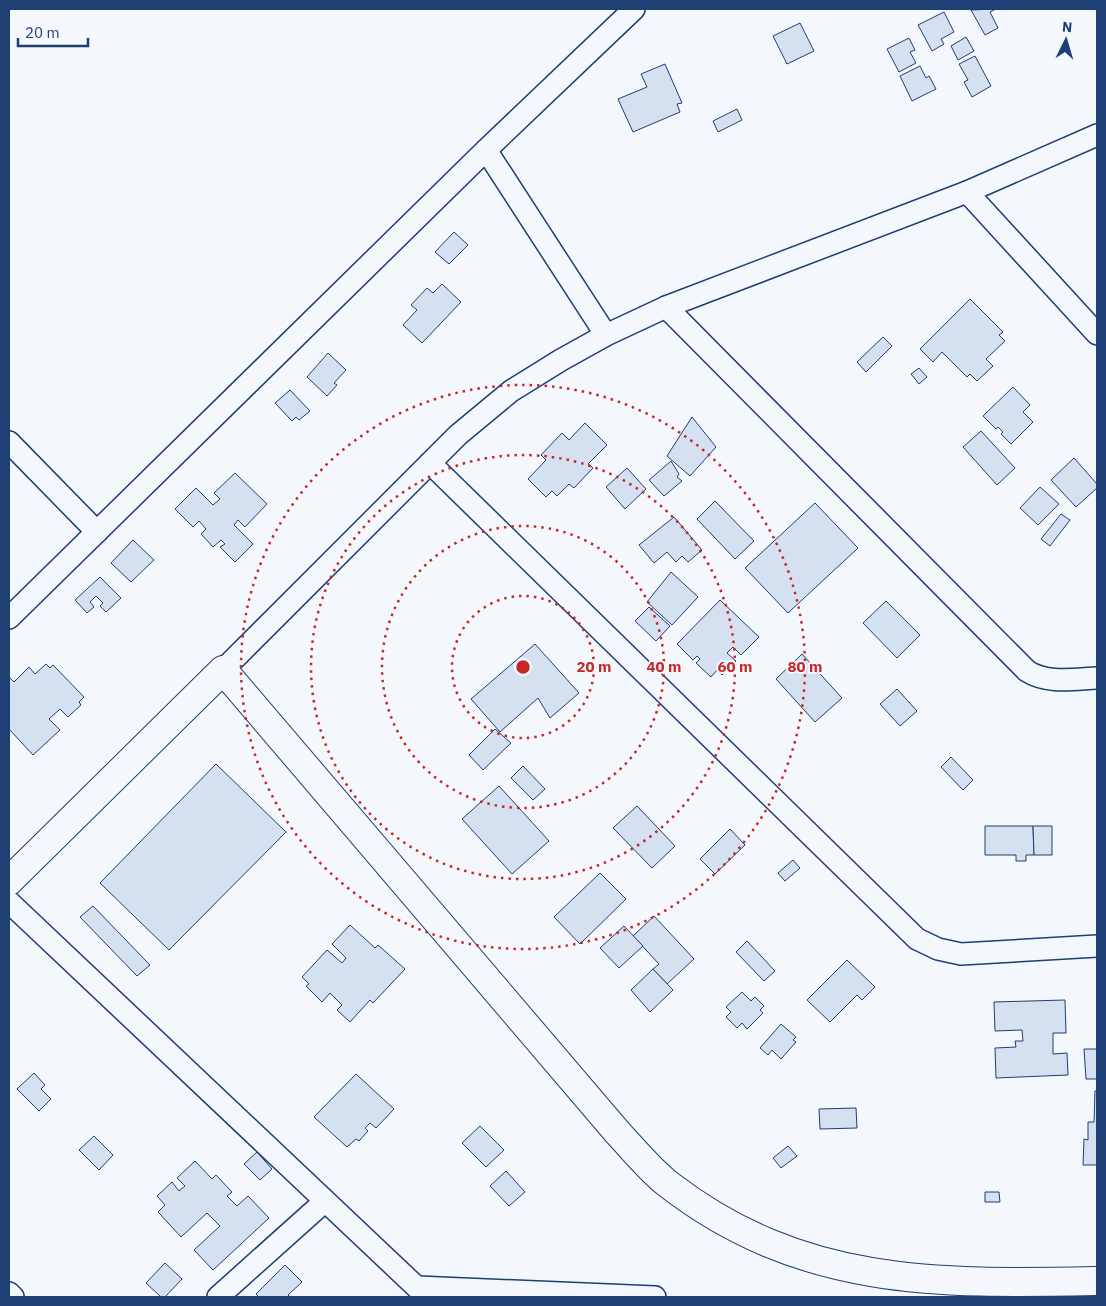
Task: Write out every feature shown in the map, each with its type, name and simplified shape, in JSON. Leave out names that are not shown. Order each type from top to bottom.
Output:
[{"type":"street","points":[[9,618],[486,150],[634,9]]},
{"type":"street","points":[[9,881],[458,435],[510,391],[606,335],[666,307],[967,192],[1097,135]]},
{"type":"street","points":[[486,150],[606,335]]},
{"type":"street","points":[[967,192],[1097,334]]},
{"type":"street","points":[[666,307],[1027,670],[1040,678],[1097,678]]},
{"type":"street","points":[[9,442],[97,532]]},
{"type":"street","points":[[430,463],[917,939],[938,949],[961,954],[1097,946]]},
{"type":"street","points":[[223,670],[618,1133],[667,1183],[719,1219],[767,1243],[834,1266],[886,1276],[941,1281],[1097,1281]]},
{"type":"street","points":[[9,902],[324,1202],[417,1294],[655,1297]]},
{"type":"street","points":[[218,1297],[324,1202]]},
{"type":"street","points":[[9,1292],[13,1297]]},
{"type":"building","points":[[996,9],[990,12],[998,28],[985,35],[971,10]]},
{"type":"building","points":[[944,12],[954,32],[941,39],[944,44],[932,51],[918,25]]},
{"type":"building","points":[[800,23],[814,51],[787,64],[773,36]]},
{"type":"building","points":[[966,37],[974,51],[958,60],[951,46]]},
{"type":"building","points":[[909,38],[915,50],[910,52],[916,63],[899,72],[887,49]]},
{"type":"building","points":[[975,56],[991,86],[972,97],[964,82],[968,80],[959,64]]},
{"type":"building","points":[[665,64],[682,103],[677,104],[680,112],[633,132],[618,99],[647,87],[641,74]]},
{"type":"building","points":[[920,66],[926,78],[929,76],[936,89],[912,101],[900,76]]},
{"type":"building","points":[[737,109],[742,120],[718,132],[713,121]]},
{"type":"building","points":[[454,232],[468,245],[449,264],[435,252]]},
{"type":"building","points":[[442,284],[461,302],[422,343],[403,325],[417,310],[411,305],[427,288],[433,293]]},
{"type":"building","points":[[970,299],[1003,332],[999,335],[1005,341],[986,359],[993,366],[977,381],[970,374],[967,377],[942,352],[933,362],[920,349]]},
{"type":"building","points":[[883,337],[892,346],[866,372],[857,362]]},
{"type":"building","points":[[328,353],[346,370],[334,383],[337,385],[327,396],[307,377]]},
{"type":"building","points":[[919,368],[927,377],[919,384],[911,374]]},
{"type":"building","points":[[1013,387],[1030,405],[1023,412],[1033,422],[1011,444],[1001,434],[1003,432],[998,427],[996,429],[983,416]]},
{"type":"building","points":[[290,390],[310,411],[299,420],[296,417],[292,421],[275,403]]},
{"type":"building","points":[[692,417],[716,447],[690,476],[667,456]]},
{"type":"building","points":[[585,423],[607,445],[588,464],[593,468],[574,488],[569,484],[557,496],[552,491],[546,497],[528,479],[546,460],[541,455],[562,433],[569,440]]},
{"type":"building","points":[[981,431],[1015,468],[997,485],[963,447]]},
{"type":"building","points":[[1074,458],[1097,484],[1097,488],[1076,507],[1051,480]]},
{"type":"building","points":[[671,461],[679,474],[677,477],[682,481],[664,496],[649,480]]},
{"type":"building","points":[[627,468],[646,489],[625,509],[606,487]]},
{"type":"building","points":[[235,473],[267,504],[245,527],[238,520],[234,525],[253,544],[235,562],[220,547],[225,544],[221,540],[213,547],[201,534],[206,529],[199,521],[193,527],[175,509],[196,488],[213,505],[220,499],[214,493]]},
{"type":"building","points":[[1040,487],[1059,504],[1038,525],[1020,508]]},
{"type":"building","points":[[715,501],[754,541],[735,559],[697,519]]},
{"type":"building","points":[[815,503],[858,548],[788,613],[745,568]]},
{"type":"building","points":[[1061,514],[1070,520],[1050,546],[1041,539]]},
{"type":"building","points":[[674,517],[702,550],[688,562],[682,556],[676,562],[667,552],[654,563],[639,545]]},
{"type":"building","points":[[133,540],[154,560],[131,582],[111,563]]},
{"type":"building","points":[[671,572],[698,597],[672,625],[647,602]]},
{"type":"building","points":[[100,577],[121,598],[106,612],[100,606],[103,603],[96,596],[90,602],[94,607],[87,613],[75,600]]},
{"type":"building","points":[[720,600],[759,637],[741,655],[733,647],[727,653],[736,661],[722,675],[717,670],[711,677],[696,663],[700,659],[697,656],[693,660],[677,644]]},
{"type":"building","points":[[886,601],[920,635],[897,658],[863,623]]},
{"type":"building","points":[[649,607],[670,626],[656,641],[635,621]]},
{"type":"building","points":[[535,644],[579,693],[550,718],[538,698],[500,732],[471,699]]},
{"type":"building","points":[[802,654],[842,698],[815,722],[776,679]]},
{"type":"building","points":[[46,664],[50,668],[53,665],[84,697],[79,702],[81,705],[68,717],[60,709],[49,719],[60,730],[33,755],[9,729],[9,677],[14,682],[29,667],[35,674]]},
{"type":"building","points":[[897,689],[917,711],[900,726],[880,704]]},
{"type":"building","points":[[495,729],[511,743],[483,770],[469,755]]},
{"type":"building","points":[[951,757],[973,780],[963,790],[941,767]]},
{"type":"building","points":[[216,764],[286,832],[169,950],[100,883]]},
{"type":"building","points":[[523,766],[545,789],[533,800],[511,778]]},
{"type":"building","points":[[499,786],[549,841],[512,874],[462,819]]},
{"type":"building","points":[[637,806],[675,846],[652,868],[613,828]]},
{"type":"building","points":[[985,826],[1033,826],[1034,855],[1026,855],[1026,861],[1016,861],[1016,855],[985,855]]},
{"type":"building","points":[[1033,826],[1052,826],[1052,855],[1034,855]]},
{"type":"building","points":[[730,829],[745,845],[715,874],[700,859]]},
{"type":"building","points":[[793,860],[800,868],[785,881],[778,873]]},
{"type":"building","points":[[600,873],[626,899],[580,944],[554,917]]},
{"type":"building","points":[[93,906],[150,965],[137,976],[80,917]]},
{"type":"building","points":[[654,916],[694,959],[667,984],[653,969],[659,964],[633,936]]},
{"type":"building","points":[[350,925],[375,948],[378,945],[405,969],[373,1003],[370,1000],[350,1022],[337,1010],[342,1005],[330,993],[322,1002],[306,986],[309,984],[302,977],[327,950],[342,963],[346,958],[332,944]]},
{"type":"building","points":[[624,926],[643,946],[619,968],[600,948]]},
{"type":"building","points":[[747,941],[775,971],[764,981],[736,952]]},
{"type":"building","points":[[847,960],[875,987],[862,1000],[857,995],[830,1022],[807,1000]]},
{"type":"building","points":[[653,969],[673,990],[650,1012],[631,990]]},
{"type":"building","points":[[742,992],[751,1001],[755,997],[764,1006],[760,1010],[763,1013],[747,1029],[742,1023],[737,1028],[726,1017],[731,1012],[726,1007]]},
{"type":"building","points":[[1065,1000],[1066,1033],[1053,1033],[1053,1054],[1067,1053],[1068,1075],[996,1078],[995,1048],[1016,1047],[1015,1041],[1023,1041],[1022,1030],[995,1031],[994,1002]]},
{"type":"building","points":[[781,1024],[796,1037],[793,1040],[796,1042],[781,1059],[772,1050],[768,1055],[760,1048]]},
{"type":"building","points":[[1084,1049],[1097,1049],[1097,1079],[1086,1079]]},
{"type":"building","points":[[34,1073],[45,1085],[41,1089],[51,1099],[39,1111],[17,1089]]},
{"type":"building","points":[[356,1074],[394,1109],[376,1128],[370,1123],[365,1128],[368,1131],[359,1141],[356,1139],[347,1147],[314,1117]]},
{"type":"building","points":[[1095,1091],[1097,1091],[1097,1165],[1083,1165],[1084,1139],[1088,1140],[1088,1122],[1094,1122]]},
{"type":"building","points":[[856,1108],[857,1128],[820,1129],[819,1109]]},
{"type":"building","points":[[480,1126],[504,1150],[486,1167],[462,1143]]},
{"type":"building","points":[[94,1136],[113,1155],[99,1170],[79,1150]]},
{"type":"building","points":[[788,1146],[797,1156],[781,1168],[773,1158]]},
{"type":"building","points":[[257,1152],[272,1169],[260,1180],[244,1164]]},
{"type":"building","points":[[195,1161],[212,1179],[216,1175],[232,1192],[227,1196],[237,1206],[248,1196],[269,1218],[213,1270],[194,1250],[220,1226],[207,1213],[181,1237],[158,1212],[165,1205],[157,1196],[172,1182],[179,1191],[185,1186],[177,1178]]},
{"type":"building","points":[[506,1171],[525,1192],[509,1206],[490,1186]]},
{"type":"building","points":[[985,1192],[999,1192],[1000,1202],[985,1202]]},
{"type":"building","points":[[165,1263],[182,1279],[165,1297],[161,1297],[146,1283]]},
{"type":"building","points":[[285,1265],[302,1282],[288,1295],[290,1297],[259,1297],[256,1294]]}]
